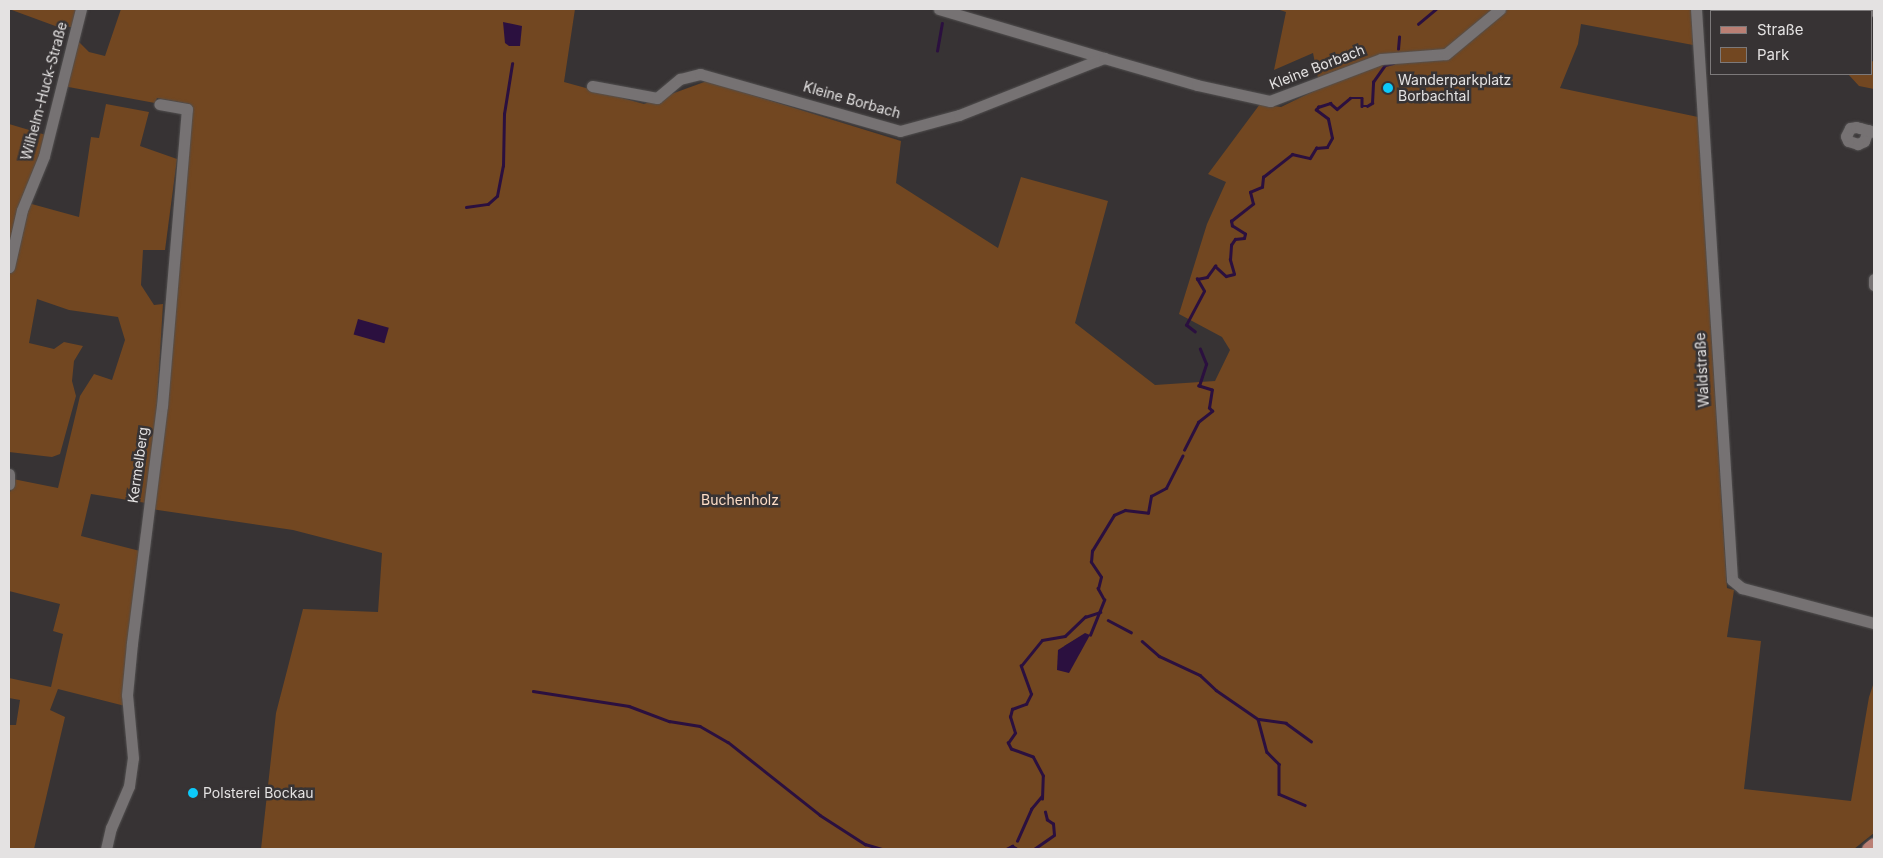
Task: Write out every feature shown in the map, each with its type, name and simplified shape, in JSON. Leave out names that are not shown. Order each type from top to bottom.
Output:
[{"type":"main road","points":[[1869,849],[1874,845]]},
{"type":"street","name":"Wilhelm-Huck-Straße","points":[[9,267],[22,210],[44,156],[81,9]]},
{"type":"street","name":"Kleine Borbach","points":[[939,9],[1197,85],[1270,101],[1381,59],[1446,54],[1500,9]]},
{"type":"street","name":"Waldstraße","points":[[1696,9],[1732,580],[1742,588],[1874,622]]},
{"type":"street","name":"Kleine Borbach","points":[[592,86],[658,98],[680,79],[700,74],[900,131],[959,115],[1104,58]]},
{"type":"street","name":"Kermelberg","points":[[106,849],[111,828],[129,786],[133,758],[129,678],[166,368],[187,109],[159,104]]},
{"type":"street","points":[[1874,278],[1874,285]]},
{"type":"street","points":[[9,474],[9,484]]},
{"type":"green space","points":[[9,9],[79,9],[76,27],[58,27]]},
{"type":"green space","name":"Buchenholz","points":[[121,9],[575,9],[564,82],[644,104],[707,81],[901,141],[896,183],[998,248],[1021,177],[1108,201],[1075,323],[1155,385],[1215,381],[1230,350],[1222,337],[1179,314],[1207,224],[1226,182],[1208,174],[1260,104],[1281,107],[1320,88],[1313,53],[1274,70],[1286,12],[1277,9],[1691,9],[1693,45],[1581,24],[1578,44],[1560,88],[1698,117],[1727,588],[1734,590],[1727,637],[1761,641],[1744,789],[1851,801],[1869,697],[1874,682],[1874,833],[1854,849],[261,849],[276,713],[303,609],[378,612],[382,553],[293,530],[151,509],[190,104],[157,98],[155,103],[63,86],[78,41],[89,52],[105,56]],"holes":[[[1085,634],[1083,647],[1076,659],[1064,646]]]},
{"type":"green space","points":[[1874,62],[1874,89],[1859,86],[1849,75],[1873,75]]},
{"type":"green space","points":[[106,104],[149,112],[140,146],[177,159],[165,250],[143,250],[141,285],[154,305],[163,304],[155,435],[146,503],[91,494],[81,536],[140,551],[125,706],[58,689],[50,710],[65,717],[34,849],[9,849],[9,725],[16,725],[20,700],[9,698],[9,678],[51,687],[63,634],[53,631],[60,604],[9,591],[9,497],[13,479],[58,488],[80,396],[94,374],[112,380],[125,340],[118,317],[69,310],[37,299],[29,343],[54,349],[64,342],[83,346],[74,361],[72,381],[76,396],[60,454],[52,457],[9,452],[9,276],[28,203],[79,217],[91,137],[99,138]]},
{"type":"green space","points":[[9,124],[46,135],[9,257]]},
{"type":"shaded area","points":[[503,22],[522,26],[520,46],[509,46],[505,43]]},
{"type":"shaded area","points":[[358,319],[389,328],[384,343],[354,334]]},
{"type":"shaded area","points":[[1085,633],[1090,635],[1069,673],[1057,670],[1058,650]]},
{"type":"waterway","points":[[1418,24],[1436,9]]},
{"type":"waterway","points":[[937,51],[942,23]]},
{"type":"waterway","points":[[1398,49],[1399,37]]},
{"type":"waterway","points":[[1195,332],[1186,325],[1204,291],[1197,279],[1207,277],[1215,266],[1226,276],[1234,274],[1230,260],[1231,245],[1235,239],[1244,238],[1245,234],[1232,226],[1231,221],[1253,204],[1250,192],[1262,187],[1263,177],[1292,154],[1310,158],[1316,148],[1327,147],[1332,138],[1328,119],[1316,110],[1318,107],[1330,103],[1337,109],[1350,98],[1362,98],[1362,106],[1367,106],[1372,103],[1373,82],[1385,65],[1393,63]]},
{"type":"waterway","points":[[466,207],[488,204],[497,196],[503,166],[504,114],[512,64]]},
{"type":"waterway","points":[[1184,450],[1198,422],[1212,411],[1209,408],[1212,390],[1199,386],[1206,364],[1200,349]]},
{"type":"waterway","points":[[1090,635],[1104,600],[1098,589],[1101,577],[1091,562],[1092,551],[1114,515],[1125,510],[1148,513],[1151,496],[1166,488],[1182,456]]},
{"type":"waterway","points":[[1042,799],[1043,776],[1033,757],[1011,749],[1008,743],[1015,733],[1010,717],[1012,709],[1026,704],[1031,694],[1021,666],[1042,640],[1065,636],[1085,617],[1100,612]]},
{"type":"waterway","points":[[1108,620],[1131,632]]},
{"type":"waterway","points":[[1142,641],[1159,656],[1200,675],[1216,690],[1258,719],[1267,752],[1279,764],[1279,794],[1305,805]]},
{"type":"waterway","points":[[533,691],[629,706],[669,721],[700,726],[728,742],[820,815],[865,844],[882,849]]},
{"type":"waterway","points":[[1259,719],[1286,723],[1311,741]]},
{"type":"waterway","points":[[1017,841],[1031,809],[1041,797]]},
{"type":"waterway","points":[[1034,849],[1054,835],[1053,824],[1047,820],[1045,812]]},
{"type":"waterway","points":[[1006,849],[1012,846],[1016,848]]},
{"type":"place","name":"Wanderparkplatz Borbachtal","points":[[1388,88]]},
{"type":"place","name":"Polsterei Bockau","points":[[193,793]]}]
